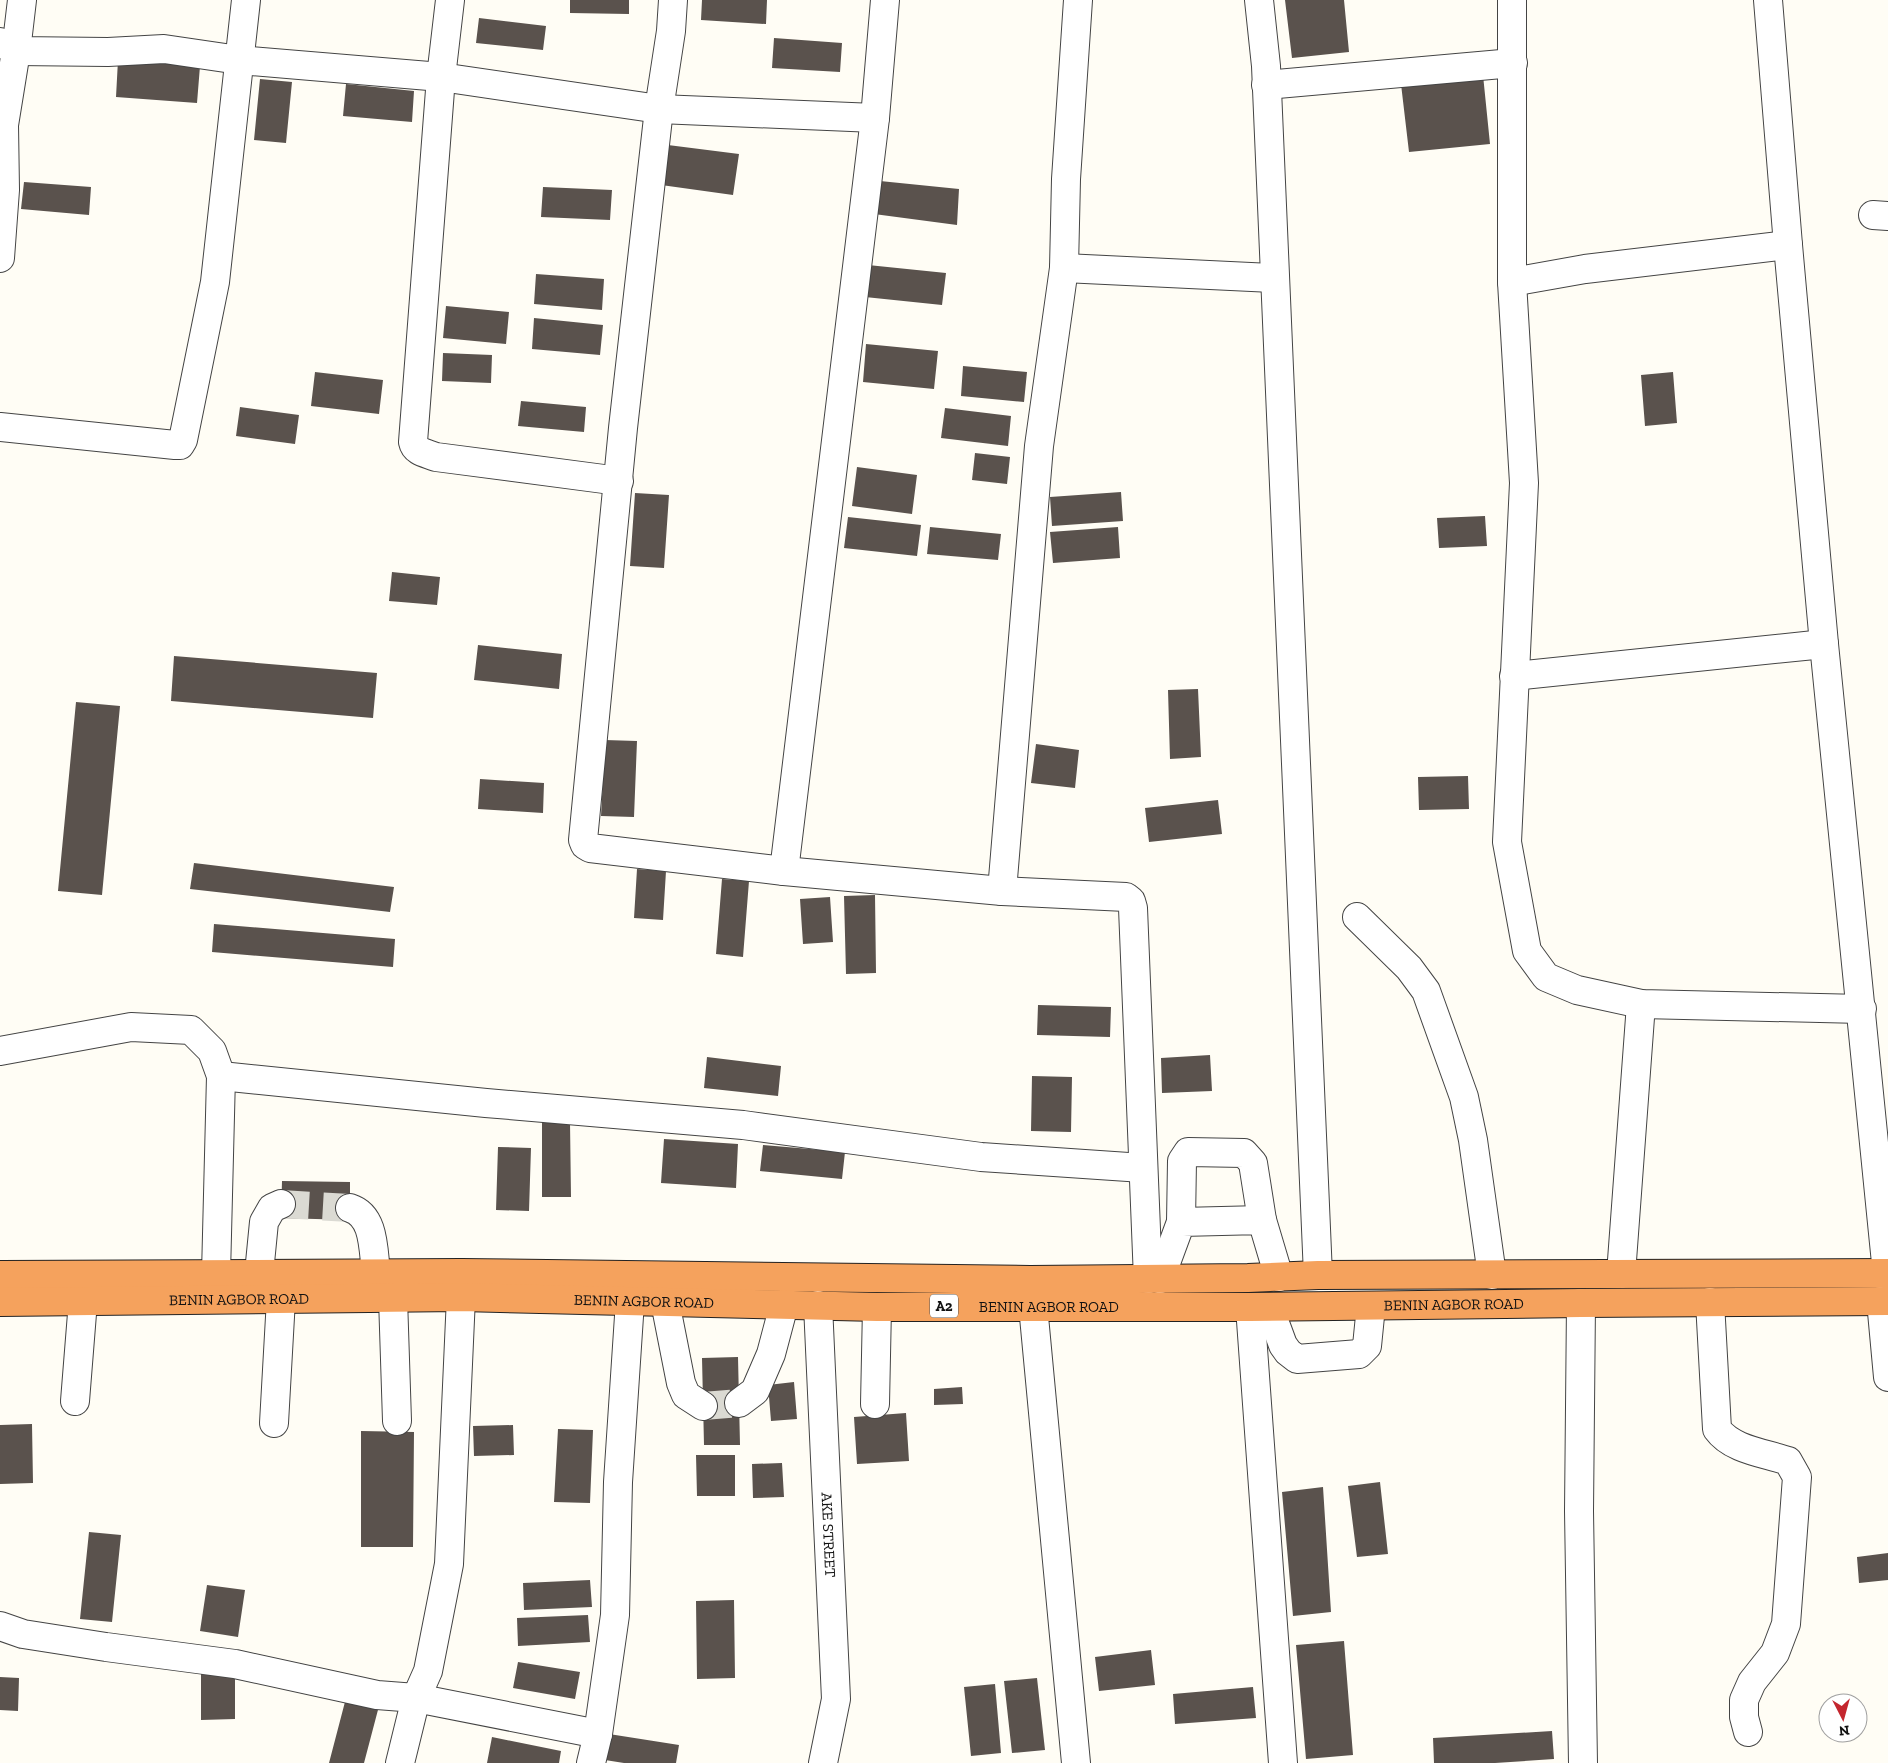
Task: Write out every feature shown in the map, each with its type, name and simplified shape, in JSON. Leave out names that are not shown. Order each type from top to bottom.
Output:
[{"type":"highway","name":"BENIN AGBOR ROAD","points":[[0,1275],[376,1272],[1030,1280],[1318,1275],[1887,1273]]},
{"type":"highway","name":"BENIN AGBOR ROAD","points":[[0,1302],[461,1297],[877,1307],[1260,1307],[1884,1301]]},
{"type":"street","points":[[0,258],[5,190],[4,125],[8,46],[22,0]]},
{"type":"street","points":[[0,427],[174,445],[180,445],[183,440],[215,282],[246,0]]},
{"type":"street","points":[[450,0],[442,77],[414,446],[417,450],[436,457],[619,481]]},
{"type":"street","points":[[673,0],[623,428],[583,840],[585,845],[590,848],[784,871],[1002,890],[1126,897],[1131,901],[1133,908],[1144,1168],[1154,1279]]},
{"type":"street","points":[[784,871],[876,118],[885,0]]},
{"type":"street","points":[[1002,890],[1039,446],[1064,268],[1066,179],[1078,0]]},
{"type":"street","points":[[1259,0],[1266,85],[1318,1275]]},
{"type":"street","points":[[1512,0],[1512,282],[1524,483],[1507,842],[1527,951],[1546,977],[1577,990],[1641,1004],[1862,1009]]},
{"type":"street","points":[[1768,0],[1824,644],[1887,1273]]},
{"type":"street","points":[[8,46],[108,52],[164,50],[239,60],[442,77],[659,109],[876,118]]},
{"type":"street","points":[[1266,85],[1513,63]]},
{"type":"street","points":[[1512,282],[1585,269],[1788,245]]},
{"type":"street","points":[[1064,268],[1274,278]]},
{"type":"street","points":[[1514,676],[1824,644]]},
{"type":"street","points":[[1357,917],[1410,968],[1426,991],[1464,1097],[1473,1140],[1492,1275]]},
{"type":"street","points":[[1621,1274],[1641,1004]]},
{"type":"street","points":[[0,1051],[131,1027],[192,1030],[212,1051],[221,1076],[216,1274]]},
{"type":"street","points":[[221,1076],[486,1103],[743,1125],[981,1157],[1144,1168]]},
{"type":"street","points":[[1154,1279],[1181,1222],[1182,1161],[1188,1152],[1244,1152],[1253,1163],[1262,1220],[1279,1277]]},
{"type":"street","points":[[259,1274],[264,1222],[272,1208],[281,1204]]},
{"type":"street","points":[[350,1208],[359,1211],[369,1224],[376,1272]]},
{"type":"street","points":[[1181,1222],[1262,1220]]},
{"type":"street","points":[[400,1763],[416,1698],[428,1672],[449,1564],[461,1297]]},
{"type":"street","points":[[393,1298],[397,1421]]},
{"type":"street","points":[[274,1423],[281,1299]]},
{"type":"street","points":[[75,1401],[83,1301]]},
{"type":"street","points":[[591,1763],[598,1734],[615,1615],[618,1482],[630,1301]]},
{"type":"street","points":[[1884,1301],[1888,1378]]},
{"type":"street","points":[[665,1302],[681,1383],[686,1395],[703,1406]]},
{"type":"street","points":[[1710,1302],[1717,1429],[1722,1436],[1739,1445],[1788,1461],[1797,1477],[1786,1624],[1775,1653],[1752,1682],[1744,1700],[1744,1717],[1748,1732]]},
{"type":"street","points":[[1581,1303],[1579,1511],[1583,1763]]},
{"type":"street","points":[[739,1403],[755,1391],[772,1354],[784,1305]]},
{"type":"street","name":"AKE STREET","points":[[818,1305],[836,1699],[825,1763]]},
{"type":"street","points":[[1033,1306],[1076,1763]]},
{"type":"street","points":[[1260,1307],[1288,1352],[1297,1358],[1359,1354],[1368,1346],[1372,1306]]},
{"type":"street","points":[[875,1404],[877,1307]]},
{"type":"street","points":[[1260,1307],[1283,1763]]},
{"type":"street","points":[[0,1626],[24,1634],[236,1664],[377,1695],[416,1698],[598,1734]]},
{"type":"building","points":[[570,0],[629,0],[629,14],[570,13]]},
{"type":"building","points":[[702,0],[767,0],[766,24],[701,20]]},
{"type":"building","points":[[1285,0],[1344,0],[1349,52],[1292,58]]},
{"type":"building","points":[[479,18],[546,26],[543,50],[476,43]]},
{"type":"building","points":[[774,38],[842,43],[840,72],[772,68]]},
{"type":"building","points":[[118,60],[200,66],[197,103],[116,97]]},
{"type":"building","points":[[1483,75],[1490,144],[1409,152],[1401,84]]},
{"type":"building","points":[[260,79],[292,82],[286,143],[254,140]]},
{"type":"building","points":[[346,84],[414,91],[412,122],[343,116]]},
{"type":"building","points":[[660,144],[739,154],[733,195],[654,184]]},
{"type":"building","points":[[880,181],[959,189],[957,225],[874,214]]},
{"type":"building","points":[[24,182],[91,187],[89,215],[21,209]]},
{"type":"building","points":[[543,187],[612,190],[610,220],[541,217]]},
{"type":"building","points":[[868,265],[946,273],[942,305],[865,297]]},
{"type":"building","points":[[536,274],[604,279],[602,310],[534,304]]},
{"type":"building","points":[[446,306],[509,312],[506,344],[443,338]]},
{"type":"building","points":[[534,318],[603,325],[600,355],[532,349]]},
{"type":"building","points":[[866,344],[938,351],[934,389],[863,382]]},
{"type":"building","points":[[443,353],[492,355],[491,383],[442,381]]},
{"type":"building","points":[[963,366],[1027,372],[1024,402],[961,396]]},
{"type":"building","points":[[315,372],[383,380],[379,414],[311,406]]},
{"type":"building","points":[[1673,372],[1677,423],[1645,426],[1641,375]]},
{"type":"building","points":[[521,401],[586,407],[584,432],[518,426]]},
{"type":"building","points":[[240,407],[299,415],[295,444],[236,436]]},
{"type":"building","points":[[945,408],[1011,416],[1008,446],[941,438]]},
{"type":"building","points":[[975,453],[1010,457],[1007,484],[972,480]]},
{"type":"building","points":[[857,467],[917,475],[912,514],[852,506]]},
{"type":"building","points":[[1121,492],[1123,521],[1052,526],[1050,497]]},
{"type":"building","points":[[635,493],[669,495],[664,568],[630,566]]},
{"type":"building","points":[[1485,516],[1487,546],[1439,548],[1437,518]]},
{"type":"building","points":[[848,517],[921,525],[917,556],[844,548]]},
{"type":"building","points":[[930,527],[1001,534],[998,560],[927,554]]},
{"type":"building","points":[[1118,527],[1120,558],[1053,563],[1050,532]]},
{"type":"building","points":[[392,572],[440,577],[437,605],[389,601]]},
{"type":"building","points":[[478,645],[562,654],[559,689],[474,680]]},
{"type":"building","points":[[174,656],[377,673],[373,718],[171,701]]},
{"type":"building","points":[[1198,689],[1201,757],[1170,759],[1168,690]]},
{"type":"building","points":[[76,702],[120,706],[102,895],[58,891]]},
{"type":"building","points":[[605,740],[637,741],[634,817],[601,816]]},
{"type":"building","points":[[1036,744],[1079,750],[1075,788],[1031,783]]},
{"type":"building","points":[[1468,776],[1469,809],[1419,810],[1418,777]]},
{"type":"building","points":[[480,779],[544,783],[543,813],[478,809]]},
{"type":"building","points":[[1218,800],[1222,834],[1149,842],[1145,808]]},
{"type":"building","points":[[194,863],[394,887],[390,912],[190,889]]},
{"type":"building","points":[[637,869],[666,871],[663,920],[634,918]]},
{"type":"building","points":[[722,879],[749,881],[743,957],[716,954]]},
{"type":"building","points":[[875,895],[876,973],[846,974],[844,896]]},
{"type":"building","points":[[830,897],[833,942],[803,944],[800,899]]},
{"type":"building","points":[[214,924],[395,939],[393,967],[212,952]]},
{"type":"building","points":[[1038,1005],[1111,1007],[1110,1037],[1037,1035]]},
{"type":"building","points":[[1210,1055],[1212,1091],[1162,1093],[1161,1058]]},
{"type":"building","points":[[707,1057],[781,1066],[778,1096],[704,1088]]},
{"type":"building","points":[[1032,1076],[1072,1077],[1071,1132],[1031,1131]]},
{"type":"building","points":[[542,1122],[570,1122],[571,1197],[542,1197]]},
{"type":"building","points":[[664,1139],[738,1144],[736,1188],[661,1183]]},
{"type":"building","points":[[763,1145],[845,1152],[842,1179],[760,1171]]},
{"type":"building","points":[[498,1147],[531,1148],[529,1211],[496,1210]]},
{"type":"building","points":[[282,1181],[350,1182],[350,1220],[281,1218]]},
{"type":"building","points":[[738,1357],[740,1445],[704,1445],[702,1358]]},
{"type":"building","points":[[794,1382],[797,1419],[771,1421],[768,1385]]},
{"type":"building","points":[[962,1387],[963,1404],[934,1405],[934,1389]]},
{"type":"building","points":[[906,1413],[909,1461],[857,1464],[854,1417]]},
{"type":"building","points":[[32,1424],[33,1483],[0,1484],[0,1425]]},
{"type":"building","points":[[513,1425],[514,1455],[474,1456],[473,1426]]},
{"type":"building","points":[[558,1429],[593,1430],[590,1503],[554,1502]]},
{"type":"building","points":[[361,1431],[414,1432],[413,1547],[361,1547]]},
{"type":"building","points":[[696,1455],[735,1455],[735,1496],[697,1496]]},
{"type":"building","points":[[782,1463],[784,1497],[753,1498],[752,1464]]},
{"type":"building","points":[[1380,1482],[1388,1554],[1357,1557],[1348,1486]]},
{"type":"building","points":[[1323,1487],[1331,1612],[1293,1616],[1282,1492]]},
{"type":"building","points":[[89,1532],[121,1535],[112,1622],[80,1619]]},
{"type":"building","points":[[1888,1553],[1888,1580],[1859,1583],[1857,1557]]},
{"type":"building","points":[[590,1580],[592,1607],[524,1610],[523,1583]]},
{"type":"building","points":[[207,1585],[245,1590],[238,1637],[200,1631]]},
{"type":"building","points":[[734,1600],[735,1678],[697,1679],[696,1601]]},
{"type":"building","points":[[588,1615],[590,1642],[518,1646],[517,1618]]},
{"type":"building","points":[[1344,1641],[1353,1755],[1306,1759],[1296,1645]]},
{"type":"building","points":[[1151,1650],[1155,1685],[1099,1691],[1095,1657]]},
{"type":"building","points":[[518,1662],[580,1672],[575,1699],[513,1688]]},
{"type":"building","points":[[201,1673],[235,1673],[235,1719],[201,1720]]},
{"type":"building","points":[[0,1677],[19,1678],[18,1711],[0,1710]]},
{"type":"building","points":[[1037,1678],[1045,1750],[1012,1753],[1004,1681]]},
{"type":"building","points":[[995,1684],[1001,1753],[971,1756],[964,1687]]},
{"type":"building","points":[[1253,1687],[1256,1718],[1175,1724],[1173,1694]]},
{"type":"building","points":[[346,1698],[379,1706],[364,1763],[329,1763]]},
{"type":"building","points":[[1552,1731],[1554,1759],[1495,1763],[1434,1763],[1433,1738]]},
{"type":"building","points":[[609,1734],[679,1745],[676,1763],[624,1763],[605,1760]]},
{"type":"building","points":[[492,1737],[561,1751],[559,1763],[487,1763]]},
{"type":"tunnel","points":[[281,1204],[350,1208]]},
{"type":"tunnel","points":[[703,1406],[739,1403]]}]
